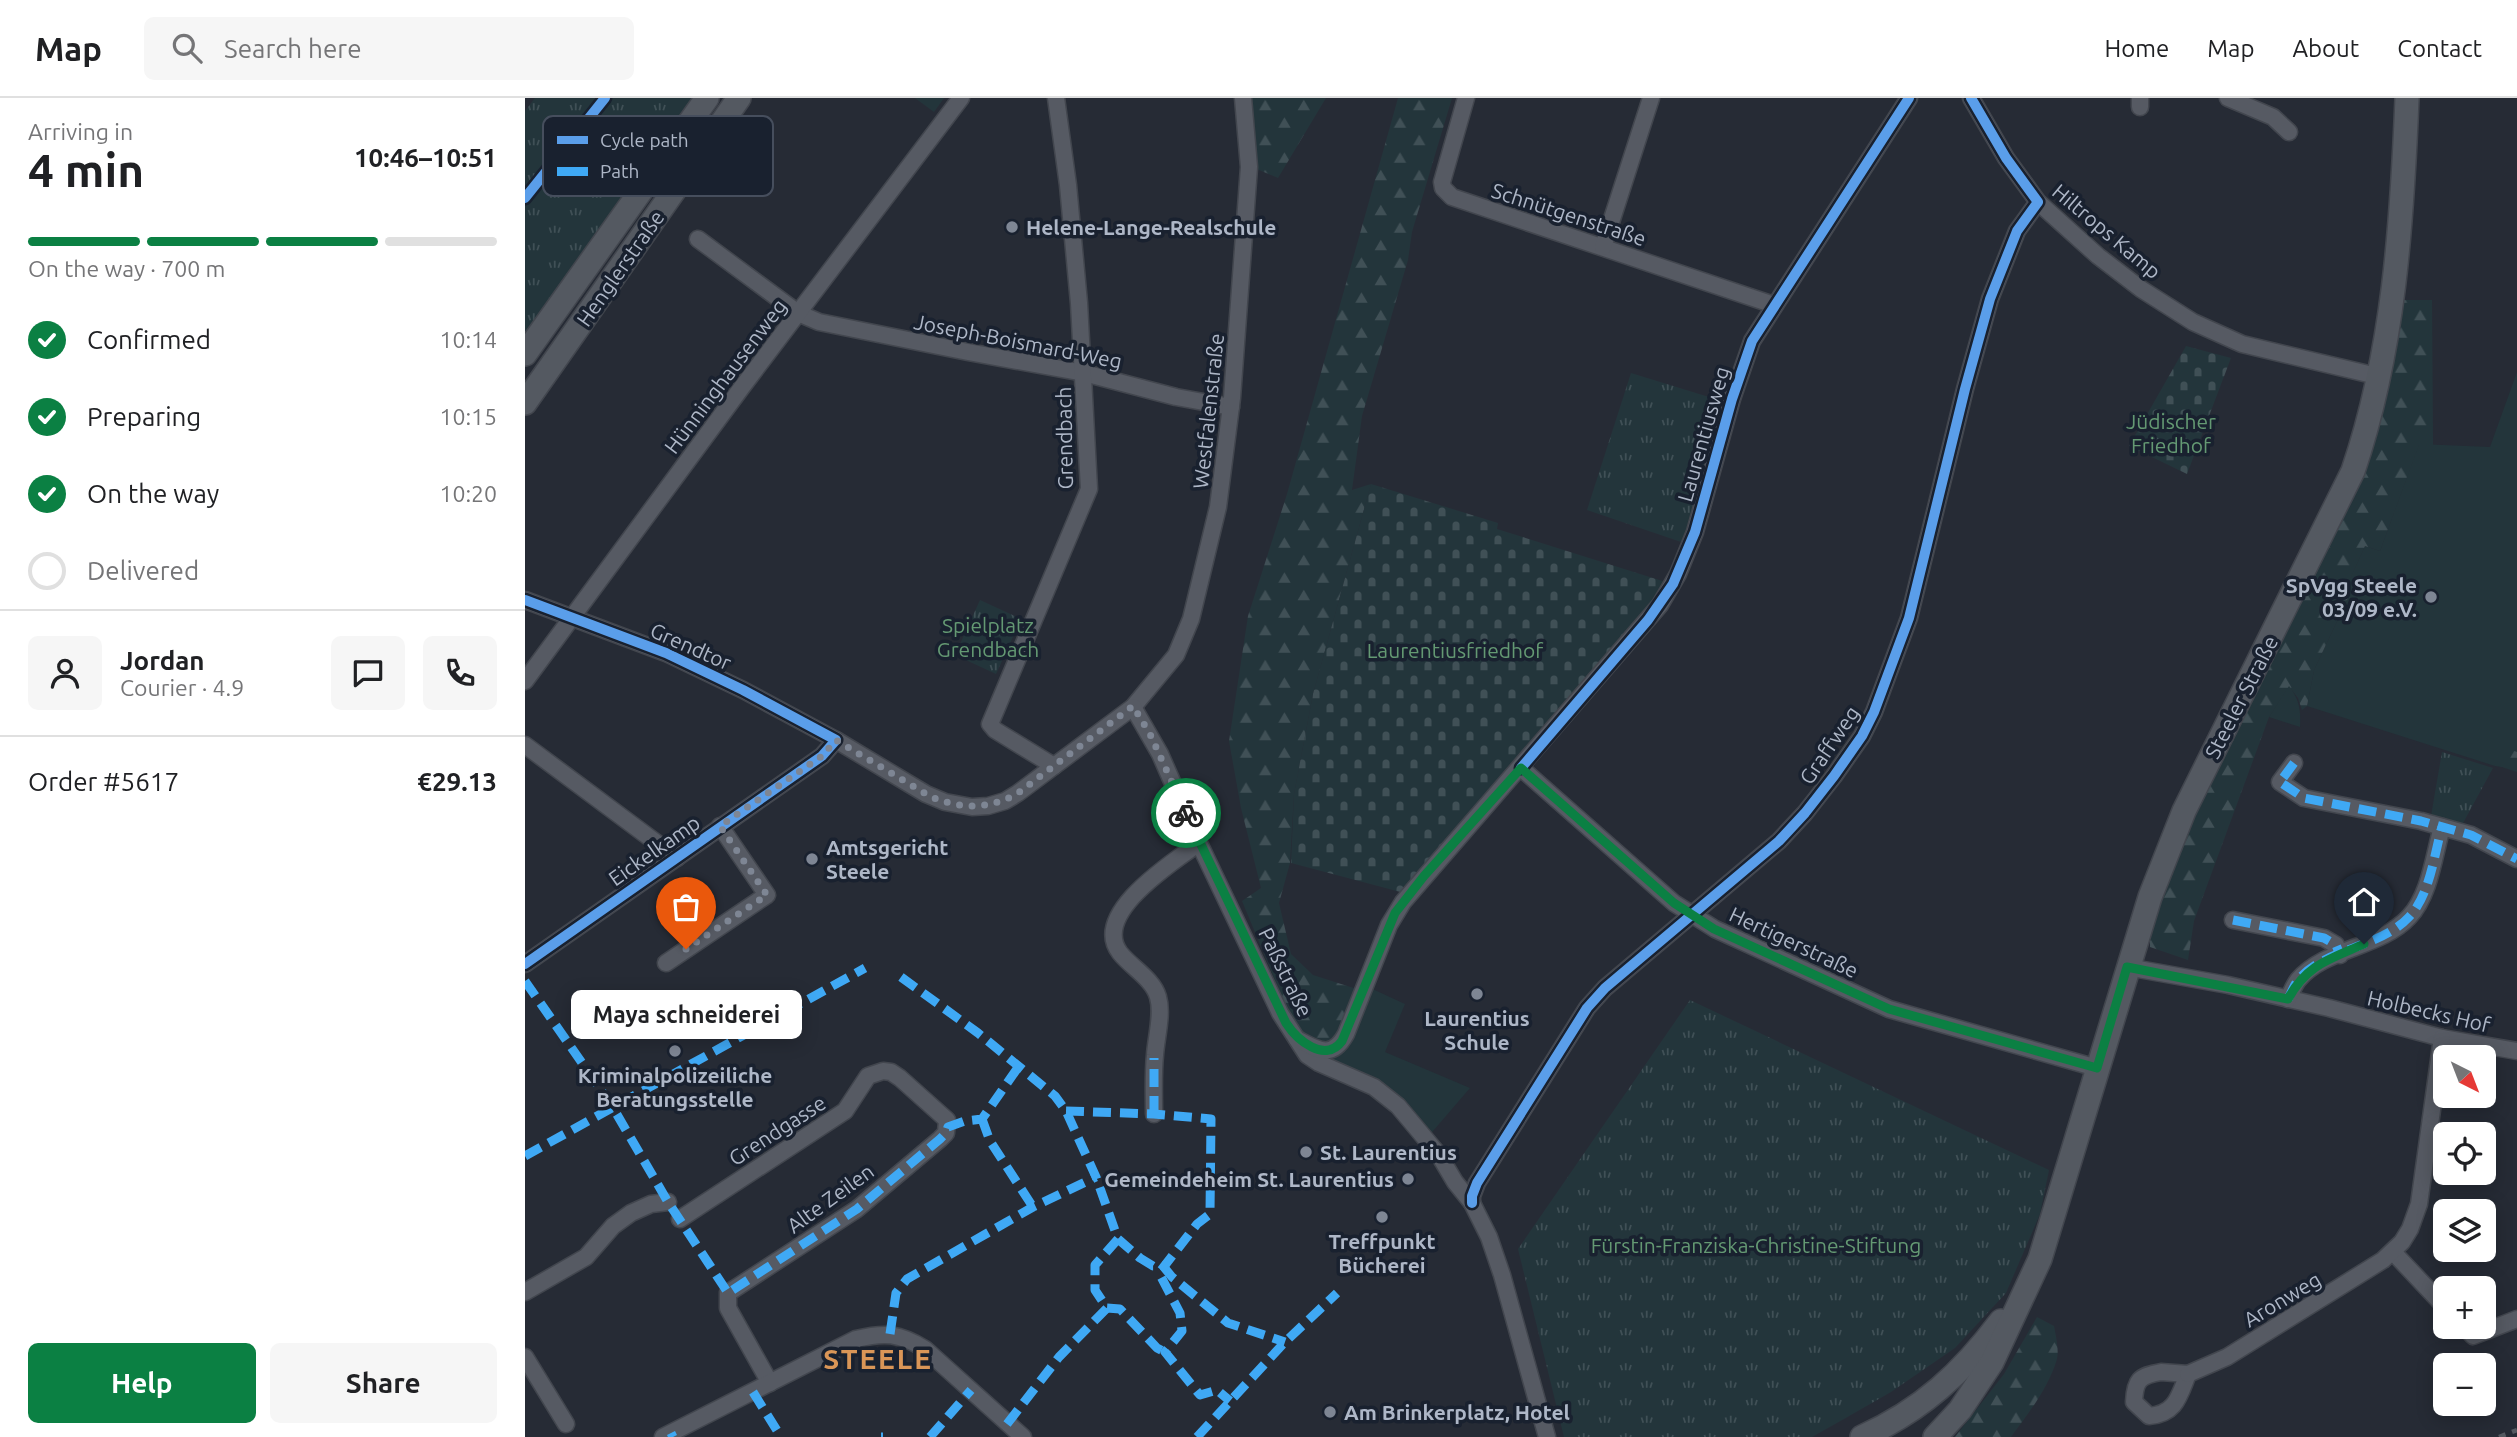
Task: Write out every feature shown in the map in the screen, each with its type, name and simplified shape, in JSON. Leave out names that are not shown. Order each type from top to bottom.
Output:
[{"type":"main road","name":"Henglerstraße","points":[[694,116],[707,98]]},
{"type":"main road","name":"Henglerstraße","points":[[726,116],[739,98]]},
{"type":"main road","name":"Steeler Straße","points":[[1935,1437],[1960,1410],[1992,1362],[2046,1245],[2127,967],[2150,897],[2184,811],[2353,471],[2381,377],[2396,275],[2407,98]]},
{"type":"main road","name":"Henglerstraße","points":[[525,354],[637,196]]},
{"type":"main road","name":"Henglerstraße","points":[[525,402],[670,196]]},
{"type":"main road","name":"Steeler Straße","points":[[1862,1437],[1885,1427],[1930,1398],[1962,1369],[2026,1288]]},
{"type":"street","name":"Hünninghausenweg","points":[[525,681],[961,98]]},
{"type":"street","name":"Grendbach","points":[[1054,766],[995,730],[990,724],[1089,489],[1084,373],[1068,185],[1056,98]]},
{"type":"street","name":"Westfalenstraße","points":[[1133,706],[1176,655],[1191,619],[1218,507],[1231,407],[1249,167],[1243,98]]},
{"type":"street","name":"Schnütgenstraße","points":[[1466,98],[1442,181],[1446,193],[1459,200],[1774,305]]},
{"type":"street","points":[[1603,247],[1651,98]]},
{"type":"street","name":"Laurentiusweg","points":[[1297,1040],[1324,1051],[1338,1046],[1346,1034],[1395,913],[1449,847],[1648,620],[1673,584],[1695,533],[1745,356],[1774,305],[1909,98]]},
{"type":"street","name":"Hiltrops Kamp","points":[[1971,98],[2006,158],[2038,202],[2119,274],[2193,322],[2242,344],[2381,377]]},
{"type":"street","points":[[2228,98],[2273,117],[2289,132]]},
{"type":"street","name":"Graffweg","points":[[1472,1203],[1477,1182],[1587,1008],[1605,988],[1770,849],[1805,813],[1862,736],[1874,712],[1909,618],[1990,299],[2017,231],[2038,202]]},
{"type":"street","name":"Joseph-Boismard-Weg","points":[[698,239],[798,313],[819,322],[1084,373],[1176,397],[1231,407]]},
{"type":"street","name":"Grendtor","points":[[525,600],[666,653],[743,690],[836,740],[931,797],[972,807],[1005,801],[1133,706]]},
{"type":"street","name":"Paßstraße","points":[[1133,706],[1160,754],[1280,1013],[1307,1055],[1374,1087],[1398,1106],[1439,1155],[1455,1182],[1472,1203],[1489,1237],[1502,1275],[1547,1437]]},
{"type":"street","name":"Eickelkamp","points":[[525,964],[822,756],[836,740]]},
{"type":"street","points":[[525,745],[677,858]]},
{"type":"street","points":[[2294,763],[2280,782],[2304,797],[2471,835],[2517,859]]},
{"type":"street","name":"Hertigerstraße","points":[[1521,768],[1674,903],[1714,929],[1889,1009],[2097,1068]]},
{"type":"street","name":"Eickelkamp","points":[[666,963],[767,895],[720,826]]},
{"type":"street","points":[[2288,999],[2297,981],[2313,967],[2389,933],[2410,916],[2424,892],[2442,827]]},
{"type":"street","points":[[1154,1114],[1154,1058],[1160,1003],[1157,991],[1117,949],[1114,922],[1120,912],[1154,877],[1199,843]]},
{"type":"street","points":[[2233,920],[2324,938],[2336,945],[2340,955]]},
{"type":"street","name":"Holbecks Hof","points":[[2127,967],[2288,999],[2442,1038],[2517,1051]]},
{"type":"street","name":"Aronweg","points":[[2188,1374],[2227,1357],[2372,1268],[2393,1252],[2410,1229],[2419,1205],[2442,1038]]},
{"type":"street","name":"Grendgasse","points":[[680,1219],[845,1111],[863,1083],[876,1072],[891,1072],[900,1078],[942,1114],[948,1127]]},
{"type":"street","name":"Alte Zeilen","points":[[770,1383],[728,1308],[728,1293],[857,1209],[940,1139],[948,1127]]},
{"type":"street","points":[[525,1292],[586,1257],[613,1226],[631,1213],[651,1204],[668,1202]]},
{"type":"street","points":[[2393,1252],[2433,1294]]},
{"type":"street","points":[[2496,1327],[2517,1319]]},
{"type":"street","points":[[663,1437],[856,1339],[890,1334],[908,1339],[925,1349],[1023,1437]]},
{"type":"street","points":[[525,1357],[566,1424]]},
{"type":"green space","points":[[535,98],[700,98],[687,116],[543,116],[543,196],[629,196],[525,338],[525,111]]},
{"type":"green space","points":[[915,98],[944,98],[934,112]]},
{"type":"green space","points":[[1246,98],[1326,98],[1278,178],[1252,167]]},
{"type":"green space","points":[[1398,98],[1452,98],[1362,416],[1352,490],[1371,484],[1313,694],[1294,794],[1290,863],[1279,903],[1291,954],[1313,975],[1363,991],[1342,1040],[1307,1045],[1294,1026],[1242,901],[1261,888],[1241,808],[1229,741],[1248,616],[1287,494]]},
{"type":"green space","points":[[2397,300],[2432,300],[2433,445],[2419,445],[2380,551],[2365,546],[2343,595],[2348,598],[2314,670],[2307,706],[2302,710],[2298,698],[2289,686],[2269,717],[2194,921],[2188,960],[2150,947],[2150,897],[2333,514]]},
{"type":"green space","name":"Jüdischer Friedhof","points":[[2186,346],[2231,358],[2187,474],[2129,446]]},
{"type":"green space","name":"SpVgg Steele 03/09 e.V.","points":[[2517,372],[2517,769],[2495,766],[2307,706],[2314,670],[2348,598],[2342,596],[2365,546],[2380,551],[2419,444],[2490,447]]},
{"type":"green space","points":[[1631,373],[1722,401],[1684,543],[1587,510]]},
{"type":"green space","name":"Laurentiusfriedhof","points":[[1371,484],[1498,523],[1497,529],[1672,584],[1408,894],[1291,863],[1294,794],[1313,694]]},
{"type":"green space","name":"Spielplatz Grendbach","points":[[980,600],[1021,619],[996,674],[955,655]]},
{"type":"green space","points":[[2289,685],[2299,705],[2300,727],[2269,717]]},
{"type":"green space","points":[[2506,748],[2517,752],[2517,772],[2499,766]]},
{"type":"green space","points":[[2442,752],[2493,768],[2462,825],[2431,816]]},
{"type":"green space","points":[[1366,986],[1405,1004],[1385,1052],[1470,1088],[1427,1138],[1399,1105],[1320,1062]]},
{"type":"green space","name":"Fürstin-Franziska-Christine-Stiftung","points":[[1690,1000],[2049,1170],[2040,1214],[2006,1293],[1955,1348],[1891,1392],[1812,1437],[1564,1437],[1518,1249]]},
{"type":"green space","points":[[2037,1317],[2054,1326],[2058,1355],[2049,1380],[2031,1410],[2011,1437],[1955,1437],[2004,1374]]},
{"type":"railway","points":[[2499,1437],[2517,1430]]},
{"type":"marked path","points":[[2294,763],[2280,782],[2304,798],[2421,821],[2471,835],[2517,859]]},
{"type":"marked path","points":[[2288,999],[2297,982],[2309,969],[2383,935],[2409,917],[2427,886],[2442,827]]},
{"type":"marked path","points":[[2233,920],[2324,938],[2336,945],[2340,955]]},
{"type":"marked path","points":[[525,1156],[865,968]]},
{"type":"marked path","points":[[901,977],[978,1033],[1055,1096],[1066,1111],[1096,1177],[1118,1239],[1153,1266],[1163,1266],[1172,1277],[1228,1323],[1285,1342]]},
{"type":"marked path","points":[[525,981],[612,1106],[668,1202],[728,1293],[857,1209],[940,1139],[948,1127],[982,1119],[1019,1066]]},
{"type":"marked path","points":[[1154,1058],[1154,1114]]},
{"type":"marked path","points":[[1066,1111],[1211,1119],[1210,1214],[1197,1224],[1159,1273],[1180,1313],[1182,1331],[1165,1352],[1200,1395],[1217,1390],[1230,1401]]},
{"type":"marked path","points":[[982,1119],[990,1141],[1033,1207]]},
{"type":"marked path","points":[[890,1334],[896,1293],[907,1279],[1033,1207],[1096,1177]]},
{"type":"marked path","points":[[1118,1239],[1095,1265],[1095,1290],[1107,1308],[1120,1309],[1157,1348],[1165,1352]]},
{"type":"marked path","points":[[1197,1437],[1285,1342],[1337,1293]]},
{"type":"marked path","points":[[1007,1424],[1059,1357],[1107,1308]]},
{"type":"marked path","points":[[930,1437],[971,1390]]},
{"type":"marked path","points":[[753,1392],[781,1437]]},
{"type":"marked path","points":[[671,1433],[673,1437]]},
{"type":"cycle path","points":[[591,116],[605,98]]},
{"type":"cycle path","points":[[1521,768],[1648,620],[1673,584],[1695,532],[1732,399],[1752,341],[1909,98]]},
{"type":"cycle path","points":[[1472,1203],[1477,1183],[1587,1008],[1605,988],[1779,841],[1834,776],[1862,736],[1874,712],[1909,618],[1990,299],[2017,231],[2038,202],[2006,158],[1971,98]]},
{"type":"cycle path","points":[[525,198],[543,176]]},
{"type":"cycle path","points":[[525,600],[666,653],[743,690],[836,740],[822,756],[525,964]]},
{"type":"way so far","points":[[686,949],[767,895],[720,826],[822,756],[836,740],[931,797],[972,807],[988,806],[1005,801],[1018,793],[1133,706],[1160,754],[1186,813]]},
{"type":"place","name":"Helene-Lange-Realschule","points":[[1012,227]]},
{"type":"place","name":"SpVgg Steele 03/09 e.V.","points":[[2431,597]]},
{"type":"place","name":"Amtsgericht Steele","points":[[812,859]]},
{"type":"place","name":"Maya schneiderei","points":[[686,949]]},
{"type":"place","name":"Laurentius Schule","points":[[1477,994]]},
{"type":"place","name":"Kriminalpolizeiliche Beratungsstelle","points":[[675,1051]]},
{"type":"place","name":"St. Laurentius","points":[[1306,1152]]},
{"type":"place","name":"Gemeindeheim St. Laurentius","points":[[1408,1179]]},
{"type":"place","name":"Treffpunkt Bücherei","points":[[1382,1217]]},
{"type":"place","name":"Am Brinkerplatz, Hotel","points":[[1330,1412]]},
{"type":"district","name":"STEELE","points":[[878,1358]]},
{"type":"route","points":[[1186,813],[1280,1013],[1297,1040],[1324,1051],[1335,1049],[1342,1041],[1395,913],[1490,800],[1521,768],[1674,903],[1714,929],[1889,1009],[2097,1068],[2127,967],[2288,999],[2297,981],[2313,967],[2364,944]]}]
